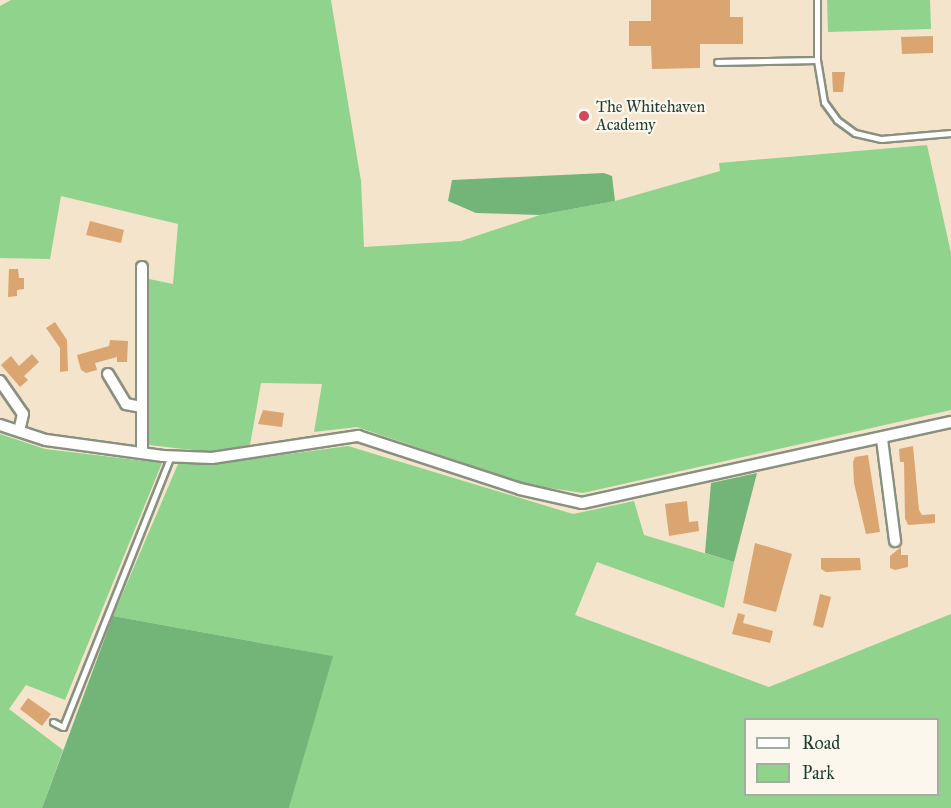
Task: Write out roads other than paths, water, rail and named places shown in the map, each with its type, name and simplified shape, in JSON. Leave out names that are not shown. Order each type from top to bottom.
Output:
[{"type":"street","points":[[141,453],[142,267]]},
{"type":"street","points":[[108,374],[126,404],[142,407]]},
{"type":"street","points":[[0,381],[22,414],[19,431]]},
{"type":"street","points":[[0,425],[46,440],[141,453],[212,458],[358,436],[520,489],[582,503],[882,439],[951,422]]},
{"type":"street","points":[[882,439],[895,541]]},
{"type":"lane","points":[[817,0],[817,60],[824,102],[837,120],[855,133],[881,139],[951,133]]},
{"type":"lane","points":[[717,62],[817,60]]},
{"type":"lane","points":[[53,722],[63,727],[171,456]]},
{"type":"place","name":"The Whitehaven Academy","points":[[584,116]]}]
